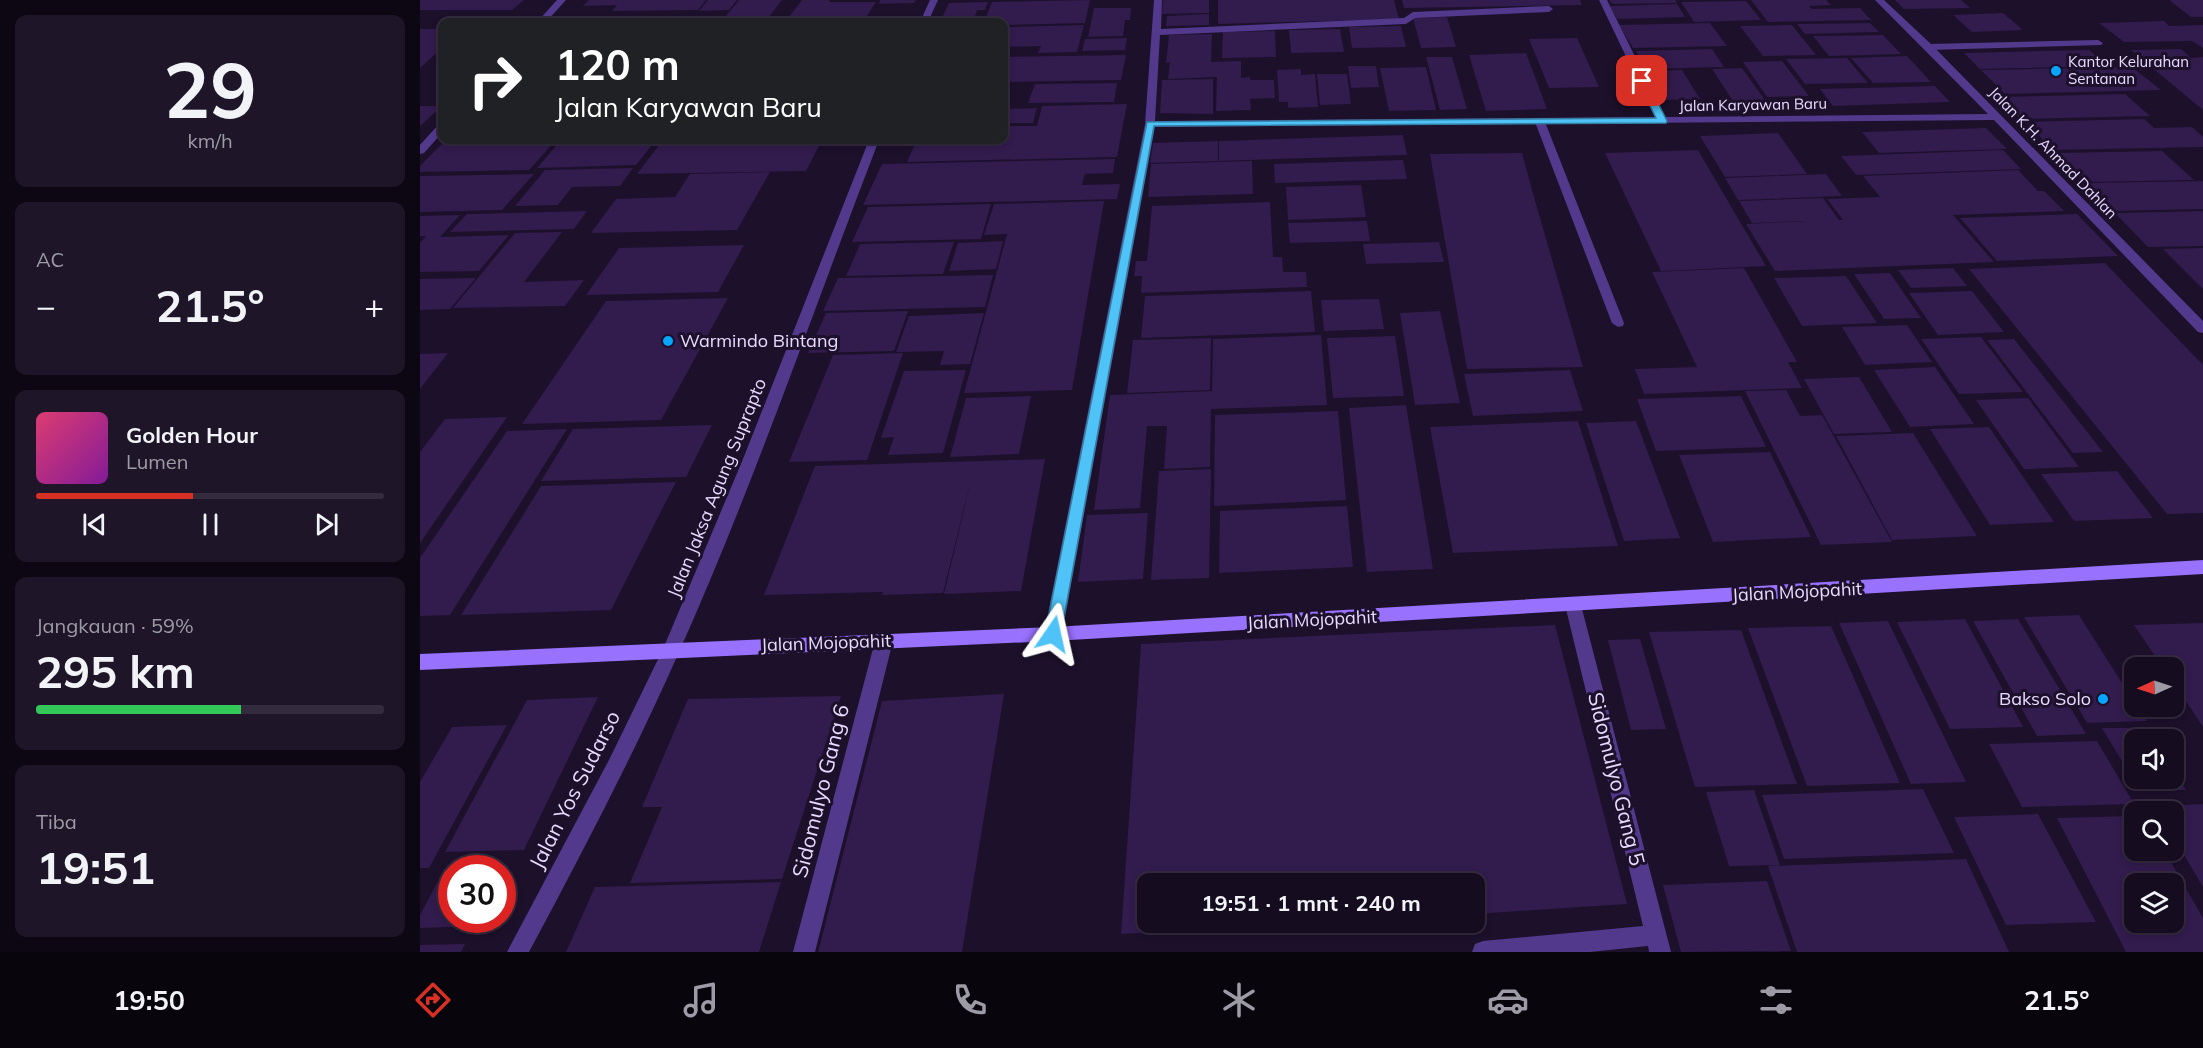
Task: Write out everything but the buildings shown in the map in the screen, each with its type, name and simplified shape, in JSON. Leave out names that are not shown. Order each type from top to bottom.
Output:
[{"type":"main road","name":"Jalan Mojopahit","points":[[420,662],[672,649],[1053,634],[2203,567]]},
{"type":"street","points":[[545,18],[562,0]]},
{"type":"street","points":[[926,18],[934,0]]},
{"type":"street","points":[[1053,634],[1150,124],[1158,0]]},
{"type":"street","points":[[1603,0],[1662,121]]},
{"type":"street","name":"Jalan K.H. Ahmad Dahlan","points":[[1879,0],[1929,47],[2203,329]]},
{"type":"street","points":[[1157,32],[1406,21],[1413,15],[1549,9]]},
{"type":"street","points":[[1929,47],[2098,44]]},
{"type":"street","name":"Jalan Karyawan Baru","points":[[1150,124],[1997,117]]},
{"type":"street","points":[[1540,122],[1618,323]]},
{"type":"street","points":[[420,151],[438,131]]},
{"type":"street","name":"Jalan Jaksa Agung Suprapto","points":[[672,649],[714,549],[872,144]]},
{"type":"street","name":"Sidomulyo Gang 5","points":[[1573,605],[1658,944]]},
{"type":"street","name":"Sidomulyo Gang 6","points":[[804,952],[884,641]]},
{"type":"street","name":"Jalan Yos Sudarso","points":[[518,952],[633,734],[672,649]]},
{"type":"street","points":[[1483,952],[1658,944]]},
{"type":"place","name":"Kantor Kelurahan Sentanan","points":[[2056,71]]},
{"type":"place","name":"Warmindo Bintang","points":[[668,341]]},
{"type":"place","name":"Bakso Solo","points":[[2103,699]]},
{"type":"route","points":[[1053,634],[1150,124],[1662,121],[1642,81]]}]
